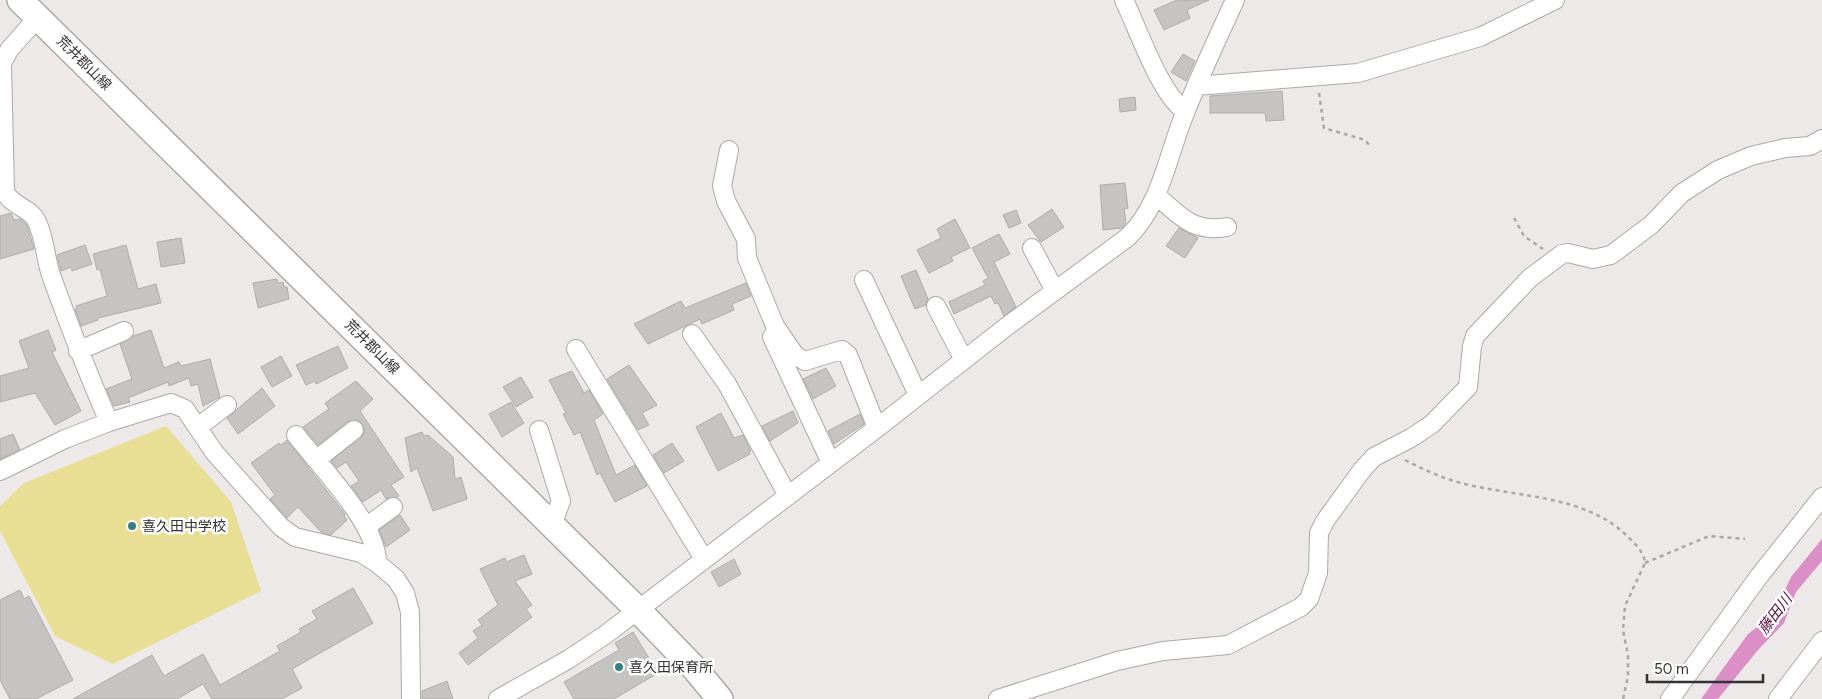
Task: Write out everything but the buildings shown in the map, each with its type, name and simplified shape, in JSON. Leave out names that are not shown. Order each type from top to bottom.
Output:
[{"type":"main road","name":"荒井郡山線","points":[[20,0],[637,608],[696,669],[720,699]]},
{"type":"street","points":[[1124,0],[1165,89],[1176,105],[1185,111]]},
{"type":"street","points":[[498,699],[569,659],[605,635],[637,608],[788,496],[918,395],[1128,237],[1141,225],[1156,195],[1185,111],[1235,0]]},
{"type":"street","points":[[1196,86],[1358,74],[1480,37],[1555,0]]},
{"type":"street","points":[[38,17],[9,50],[2,63],[5,185],[10,201],[32,215],[37,222],[50,270],[78,351],[109,422]]},
{"type":"street","points":[[998,699],[1117,661],[1163,651],[1228,645],[1301,606],[1309,599],[1318,573],[1319,533],[1324,521],[1374,457],[1388,452],[1432,424],[1468,387],[1472,346],[1475,336],[1530,278],[1556,258],[1568,253],[1593,259],[1611,255],[1651,225],[1682,193],[1718,170],[1751,156],[1785,148],[1810,146],[1822,139]]},
{"type":"street","points":[[729,150],[722,186],[730,212],[746,239],[747,258],[775,326],[795,355],[805,361],[842,350],[848,355],[877,428]]},
{"type":"street","points":[[1156,195],[1188,222],[1199,228],[1214,229],[1227,227]]},
{"type":"street","points":[[1032,248],[1055,291]]},
{"type":"street","points":[[864,280],[918,395]]},
{"type":"street","points":[[936,306],[964,360]]},
{"type":"street","points":[[766,325],[831,463]]},
{"type":"street","points":[[78,351],[124,331]]},
{"type":"street","points":[[692,334],[727,384],[788,496]]},
{"type":"street","points":[[576,349],[704,559]]},
{"type":"street","points":[[0,471],[65,439],[109,422],[171,403],[189,412],[214,452],[281,526],[295,538],[361,553],[377,563],[396,579],[407,600],[410,612],[411,699]]},
{"type":"street","points":[[198,427],[227,405]]},
{"type":"street","points":[[316,460],[354,430]]},
{"type":"street","points":[[539,430],[561,501],[552,525]]},
{"type":"street","points":[[296,435],[341,490],[366,527],[377,548],[377,563]]},
{"type":"street","points":[[1670,699],[1760,575],[1822,497]]},
{"type":"street","points":[[366,527],[393,507]]},
{"type":"street","points":[[1778,699],[1822,641]]},
{"type":"path","points":[[1318,76],[1324,128],[1365,140],[1370,146]]},
{"type":"path","points":[[1514,218],[1524,236],[1556,258]]},
{"type":"path","points":[[1388,452],[1444,479],[1556,500],[1588,511],[1619,528],[1629,537],[1641,550],[1645,564]]},
{"type":"path","points":[[1622,699],[1628,676],[1628,654],[1624,630],[1625,606],[1645,564],[1709,536],[1745,539]]},
{"type":"shaded area","points":[[166,426],[231,502],[261,591],[113,664],[55,636],[0,531],[0,506],[24,483]]},
{"type":"water","name":"藤田川","points":[[1822,539],[1822,561],[1796,592],[1784,623],[1758,650],[1718,699],[1701,699],[1748,634],[1773,615],[1791,577]]},
{"type":"place","name":"喜久田中学校","points":[[132,526]]},
{"type":"place","name":"喜久田保育所","points":[[619,667]]}]
